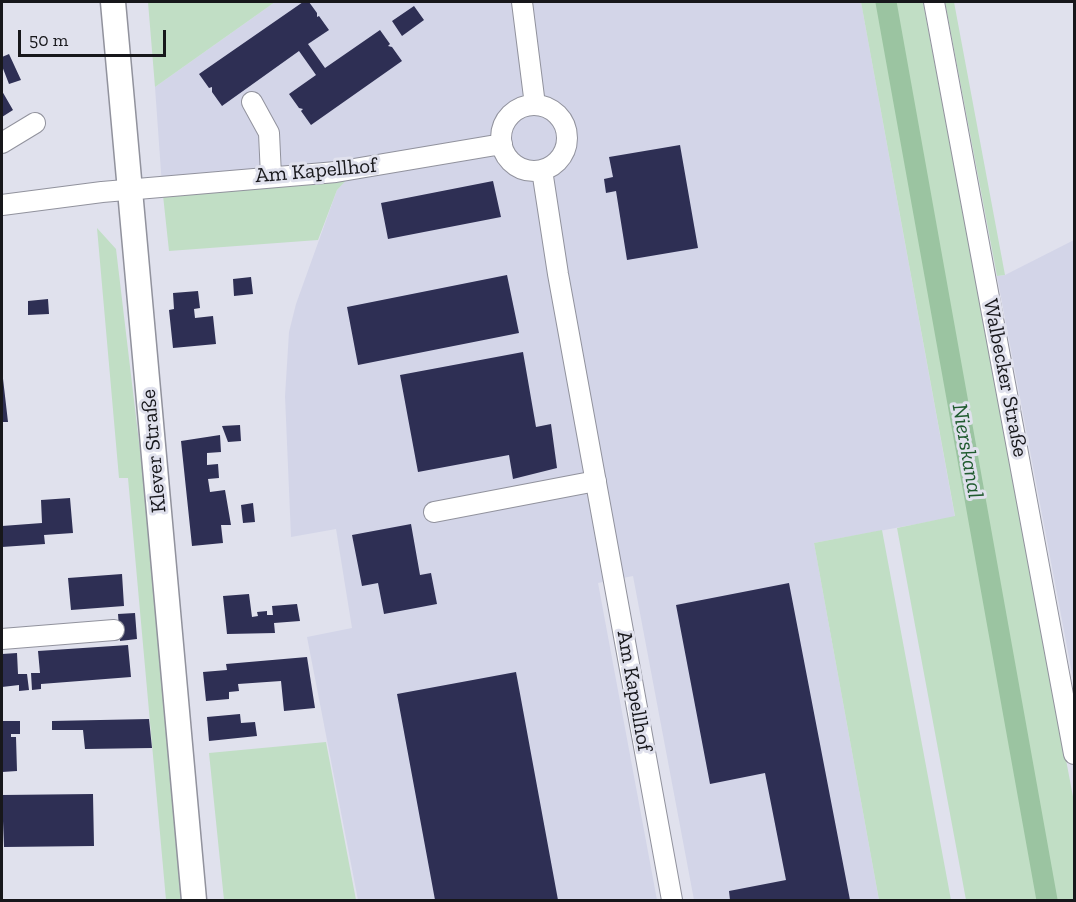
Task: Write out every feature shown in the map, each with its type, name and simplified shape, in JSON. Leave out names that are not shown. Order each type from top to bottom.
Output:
[{"type":"main road","name":"Klever Straße","points":[[113,2],[194,900]]},
{"type":"street","points":[[522,2],[535,105]]},
{"type":"street","name":"Walbecker Straße","points":[[934,2],[1074,754]]},
{"type":"street","points":[[252,102],[269,133],[271,176]]},
{"type":"street","points":[[535,105],[547,107],[557,114],[567,134],[561,156],[542,170],[529,170],[516,166],[507,156],[501,144],[501,132],[505,121],[513,112],[524,106],[535,105]]},
{"type":"street","points":[[2,143],[35,123]]},
{"type":"street","name":"Am Kapellhof","points":[[2,205],[130,190],[382,166],[501,144]]},
{"type":"street","name":"Am Kapellhof","points":[[542,170],[672,900]]},
{"type":"street","points":[[434,512],[596,481]]},
{"type":"street","points":[[2,639],[114,630]]},
{"type":"shaded area","points":[[275,2],[861,2],[955,517],[814,543],[879,900],[694,900],[633,576],[598,583],[657,900],[358,900],[307,637],[352,628],[336,529],[291,537],[285,396],[289,332],[296,304],[337,190],[356,169],[162,186],[155,87]]},
{"type":"shaded area","points":[[1074,240],[1074,684],[997,276],[1005,275]]},
{"type":"green space","points":[[148,2],[275,2],[155,87]]},
{"type":"green space","points":[[861,2],[923,2],[1074,802],[1074,900],[966,900],[897,528],[955,516]]},
{"type":"green space","points":[[945,2],[954,2],[1005,275],[997,276]]},
{"type":"green space","points":[[357,169],[337,190],[318,240],[169,251],[162,186]]},
{"type":"green space","points":[[97,228],[116,249],[143,476],[181,900],[166,900],[128,478],[119,478]]},
{"type":"green space","points":[[882,530],[951,900],[879,900],[814,543]]},
{"type":"green space","points":[[326,742],[356,900],[224,900],[209,753]]},
{"type":"building","points":[[303,2],[309,2],[317,13],[317,17],[319,16],[329,30],[308,44],[325,68],[380,30],[390,44],[388,46],[392,47],[402,61],[311,125],[301,111],[303,109],[299,108],[289,94],[316,75],[299,51],[222,106],[212,92],[212,87],[209,88],[199,74]]},
{"type":"building","points":[[414,6],[424,20],[402,36],[392,21]]},
{"type":"building","points":[[9,54],[21,80],[9,84],[2,66],[2,57]]},
{"type":"building","points":[[2,91],[13,110],[2,117]]},
{"type":"building","points":[[680,145],[698,248],[627,260],[616,191],[606,193],[604,179],[613,177],[609,157]]},
{"type":"building","points":[[493,181],[501,217],[388,239],[381,203]]},
{"type":"building","points":[[507,275],[519,333],[358,365],[347,307]]},
{"type":"building","points":[[251,277],[253,294],[234,296],[233,279]]},
{"type":"building","points":[[198,291],[200,308],[194,309],[195,318],[213,316],[216,344],[173,348],[169,310],[174,309],[173,293]]},
{"type":"building","points":[[48,299],[49,314],[28,315],[28,301]]},
{"type":"building","points":[[523,352],[536,427],[551,424],[557,468],[513,479],[509,455],[418,472],[400,375]]},
{"type":"building","points":[[2,370],[8,422],[2,422]]},
{"type":"building","points":[[240,425],[241,441],[228,442],[222,426]]},
{"type":"building","points":[[220,435],[221,452],[207,453],[207,465],[218,464],[219,478],[208,479],[210,492],[225,490],[231,525],[221,525],[223,543],[192,546],[181,441]]},
{"type":"building","points":[[70,498],[73,533],[44,535],[45,544],[2,547],[2,526],[42,523],[41,500]]},
{"type":"building","points":[[253,503],[255,522],[243,523],[241,505]]},
{"type":"building","points":[[411,524],[420,575],[431,573],[437,604],[384,614],[378,583],[362,586],[352,535]]},
{"type":"building","points":[[122,574],[124,606],[71,610],[68,578]]},
{"type":"building","points":[[789,583],[850,900],[730,900],[729,891],[786,880],[765,773],[710,784],[676,605]]},
{"type":"building","points":[[249,594],[252,617],[258,616],[257,612],[267,611],[267,615],[273,615],[272,606],[297,604],[300,621],[274,623],[275,633],[227,634],[223,596]]},
{"type":"building","points":[[135,613],[137,639],[120,641],[118,614]]},
{"type":"building","points":[[128,645],[131,677],[41,684],[41,689],[32,690],[31,673],[40,673],[38,651]]},
{"type":"building","points":[[17,653],[18,674],[27,674],[29,690],[19,691],[19,685],[2,687],[2,654]]},
{"type":"building","points":[[307,657],[315,708],[284,711],[281,681],[238,684],[239,691],[229,692],[229,699],[206,701],[203,672],[227,670],[226,664]]},
{"type":"building","points":[[516,672],[558,900],[435,900],[397,694]]},
{"type":"building","points":[[240,714],[241,723],[255,722],[257,736],[209,741],[207,717]]},
{"type":"building","points":[[149,719],[152,748],[85,749],[83,730],[52,730],[52,721]]},
{"type":"building","points":[[2,721],[20,721],[20,734],[11,734],[11,737],[16,737],[17,771],[2,772]]},
{"type":"building","points":[[93,794],[94,846],[4,847],[2,795]]},
{"type":"waterway","name":"Nierskanal","points":[[886,2],[1047,900]]}]
